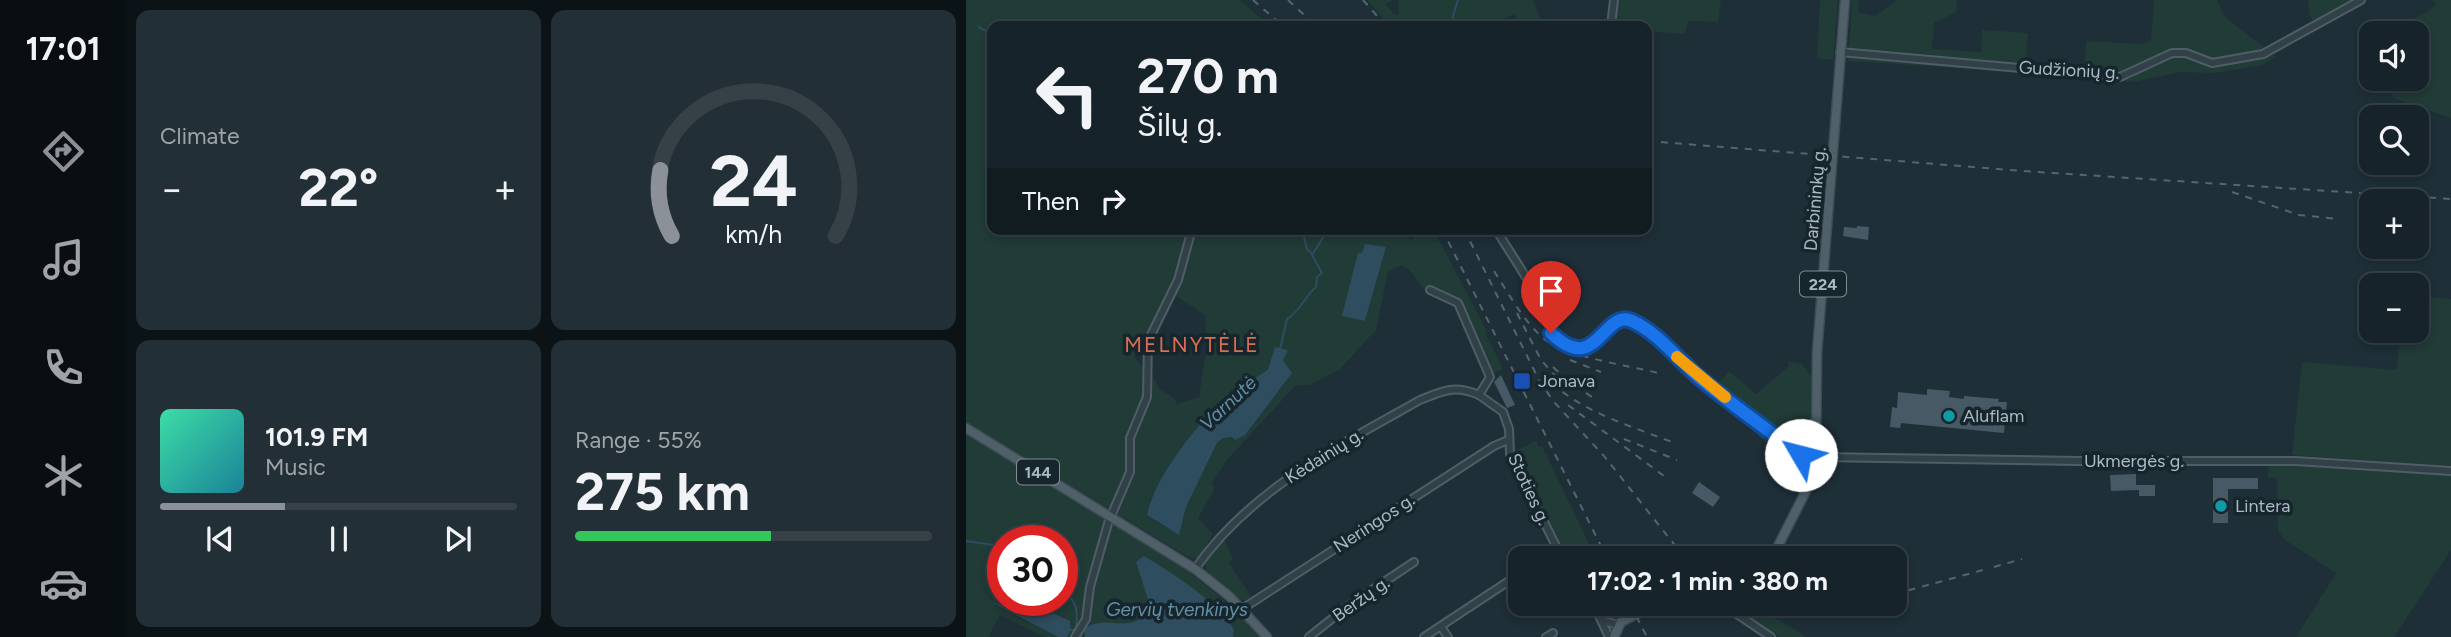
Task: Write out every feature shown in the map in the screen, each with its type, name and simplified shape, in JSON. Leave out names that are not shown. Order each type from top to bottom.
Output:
[{"type":"main road","name":"Darbininkų g.","points":[[1778,546],[1803,498],[1816,460],[1817,353],[1844,0]]},
{"type":"main road","name":"144","points":[[966,428],[1195,569],[1242,609],[1267,637]]},
{"type":"main road","points":[[1614,637],[1618,625],[1634,616]]},
{"type":"street","points":[[1612,21],[1614,0]]},
{"type":"street","name":"Gudžionių g.","points":[[1840,52],[2120,77],[2172,53],[2186,53],[2212,63],[2263,54],[2361,0]]},
{"type":"street","points":[[1075,637],[1086,619],[1090,587],[1110,518],[1130,472],[1130,438],[1147,397],[1148,341],[1178,280],[1190,235]]},
{"type":"street","points":[[1500,235],[1538,300],[1551,333],[1561,343],[1583,349],[1618,321],[1628,319],[1641,326],[1735,405],[1801,455],[1816,460]]},
{"type":"street","points":[[1430,290],[1458,303],[1490,377],[1479,395]]},
{"type":"street","name":"Kėdainių g.","points":[[1195,569],[1220,535],[1247,509],[1324,456],[1436,394],[1457,388],[1479,395]]},
{"type":"street","name":"Stoties g.","points":[[1479,395],[1503,412],[1509,429],[1510,454],[1556,546]]},
{"type":"street","name":"Neringos g.","points":[[1242,609],[1494,446],[1508,440]]},
{"type":"street","name":"Ukmergės g.","points":[[1816,460],[2296,461],[2451,471]]},
{"type":"street","name":"Beržų g.","points":[[1309,637],[1348,606],[1414,562]]},
{"type":"street","points":[[1424,637],[1508,582]]},
{"type":"street","points":[[1599,616],[1609,637]]},
{"type":"street","points":[[1740,616],[1772,637]]},
{"type":"street","points":[[1601,620],[1618,625]]},
{"type":"street","points":[[1441,626],[1448,637]]},
{"type":"green space","points":[[966,0],[1240,0],[1264,21],[987,21],[987,235],[1407,235],[1410,240],[1418,235],[1436,235],[1487,331],[1485,332],[1503,369],[1488,376],[1458,307],[1426,291],[1402,265],[1388,271],[1376,330],[1339,370],[1310,385],[1296,385],[1227,460],[1212,483],[1215,488],[1198,518],[1213,534],[1199,557],[1192,559],[966,423]],"holes":[[[1386,247],[1365,321],[1362,253]],[[1176,296],[1205,315],[1207,344],[1199,397],[1177,404],[1173,397],[1159,389],[1155,380],[1134,357],[1169,298]],[[1287,349],[1283,360],[1292,373],[1245,435],[1223,438],[1217,443],[1186,507],[1179,534],[1156,522],[1149,502],[1169,466],[1243,384],[1261,375]]]},
{"type":"green space","points":[[1367,0],[1393,0],[1385,4],[1398,15],[1399,2],[1396,0],[1533,0],[1541,21],[1517,21],[1514,14],[1500,21],[1386,21]]},
{"type":"green space","points":[[1612,0],[1721,0],[1718,22],[1688,21],[1685,34],[1652,31],[1652,21],[1610,21]]},
{"type":"green space","points":[[1820,0],[1838,0],[1833,60],[1817,58]]},
{"type":"green space","points":[[1852,0],[1859,0],[1858,12],[1875,16],[1897,0],[1957,0],[1956,12],[1934,23],[1932,49],[1981,52],[1982,30],[2028,33],[2025,72],[1848,61]]},
{"type":"green space","points":[[2154,0],[2217,0],[2225,17],[2276,57],[2262,65],[2216,73],[2181,72],[2133,82],[2084,78],[2086,41],[2143,44],[2151,40]]},
{"type":"green space","points":[[2308,0],[2353,0],[2315,23],[2309,15]]},
{"type":"green space","points":[[2434,0],[2451,0],[2451,118],[2429,110],[2429,105],[2413,105],[2393,98],[2392,91],[2429,91],[2429,21],[2408,21],[2436,4]]},
{"type":"green space","points":[[2429,297],[2451,299],[2451,467],[2292,455],[2302,362],[2396,370],[2400,343],[2429,343]]},
{"type":"green space","points":[[1788,361],[1802,364],[1811,376],[1811,449],[1803,461],[1808,471],[1800,491],[1773,476],[1781,460],[1744,420],[1711,392],[1729,371],[1756,394],[1789,366]]},
{"type":"green space","points":[[966,433],[1083,501],[1159,550],[1230,606],[1262,637],[1067,637],[1065,618],[1057,616],[1078,616],[1078,525],[987,525],[987,616],[999,616],[988,637],[966,637]]},
{"type":"green space","points":[[1536,441],[1539,447],[1542,446],[1590,546],[1561,546],[1512,452]]},
{"type":"green space","points":[[2270,464],[2451,474],[2451,550],[2394,637],[2296,637],[2336,573],[2285,540],[2278,531],[2277,478],[2267,477]]},
{"type":"green space","points":[[1221,538],[1233,558],[1229,563],[1251,596],[1247,600],[1239,600],[1206,570],[1206,560]]},
{"type":"green space","points":[[1002,616],[1017,616],[1058,637],[1045,637]]},
{"type":"green space","points":[[1748,616],[1771,616],[1806,637],[1780,637]]},
{"type":"water","points":[[1365,244],[1386,247],[1365,321],[1342,316],[1358,253],[1362,253]]},
{"type":"water","points":[[1275,347],[1288,350],[1283,360],[1292,373],[1245,435],[1235,440],[1232,437],[1223,438],[1217,443],[1186,507],[1179,535],[1147,515],[1159,483],[1181,449],[1232,392],[1268,369]]},
{"type":"water","name":"Gervių tvenkinys","points":[[1144,556],[1193,588],[1216,607],[1234,629],[1233,637],[1085,637],[1084,629],[1093,624],[1134,622],[1151,609],[1136,562]]},
{"type":"water","points":[[1018,616],[1059,616],[1070,621],[1071,630],[1067,637],[1058,637]]},
{"type":"building","points":[[1844,227],[1869,227],[1868,240],[1843,236]]},
{"type":"building","points":[[1501,375],[1515,405],[1507,408],[1494,382]]},
{"type":"building","name":"Aluflam","points":[[1927,389],[1950,391],[1949,397],[1999,399],[1998,402],[2007,402],[2004,433],[1901,423],[1900,428],[1890,427],[1892,407],[1897,408],[1898,392],[1927,395]]},
{"type":"building","points":[[2136,474],[2136,485],[2155,485],[2155,496],[2139,496],[2139,490],[2111,491],[2110,475]]},
{"type":"building","name":"Lintera","points":[[2213,478],[2258,478],[2258,489],[2228,489],[2228,523],[2213,523]]},
{"type":"building","points":[[1699,482],[1720,497],[1713,507],[1692,493]]},
{"type":"waterway","name":"Varnutė","points":[[1452,21],[1458,0]]},
{"type":"waterway","points":[[979,27],[987,32]]},
{"type":"waterway","points":[[1304,235],[1307,249],[1312,254]]},
{"type":"waterway","name":"Varnutė","points":[[1280,349],[1287,319],[1316,287],[1317,277],[1322,273],[1312,255],[1324,235]]},
{"type":"waterway","points":[[966,541],[987,544]]},
{"type":"waterway","points":[[1071,630],[1076,630],[1077,616]]},
{"type":"railway","points":[[1253,0],[1277,21]]},
{"type":"railway","points":[[1288,0],[1311,21]]},
{"type":"railway","points":[[1363,0],[1382,21]]},
{"type":"railway","points":[[1652,141],[2023,171],[2451,199]]},
{"type":"railway","points":[[2232,192],[2299,215],[2339,219]]},
{"type":"railway","points":[[1445,235],[1601,546]]},
{"type":"railway","points":[[1467,235],[1540,382],[1554,402],[1604,456],[1675,546]]},
{"type":"railway","points":[[1494,271],[1529,323],[1553,345],[1597,360],[1658,373]]},
{"type":"railway","points":[[1517,313],[1541,360],[1557,378]]},
{"type":"railway","points":[[1570,360],[1601,372]]},
{"type":"railway","points":[[1553,367],[1595,399]]},
{"type":"railway","points":[[1542,373],[1555,386],[1587,407],[1677,444]]},
{"type":"railway","points":[[1568,405],[1664,476]]},
{"type":"railway","points":[[1624,439],[1677,460]]},
{"type":"railway","points":[[1994,567],[2022,559]]},
{"type":"railway","points":[[1907,591],[1983,570]]},
{"type":"railway","points":[[1636,616],[1647,637]]},
{"type":"slow traffic","points":[[1677,357],[1725,397]]},
{"type":"place","name":"Jonava","points":[[1522,381]]},
{"type":"place","name":"Aluflam","points":[[1949,416]]},
{"type":"place","name":"Lintera","points":[[2221,506]]},
{"type":"district","name":"MELNYTĖLĖ","points":[[1192,344]]},
{"type":"route","points":[[1551,333],[1561,343],[1583,349],[1618,321],[1628,319],[1641,326],[1702,380],[1801,455]]}]
